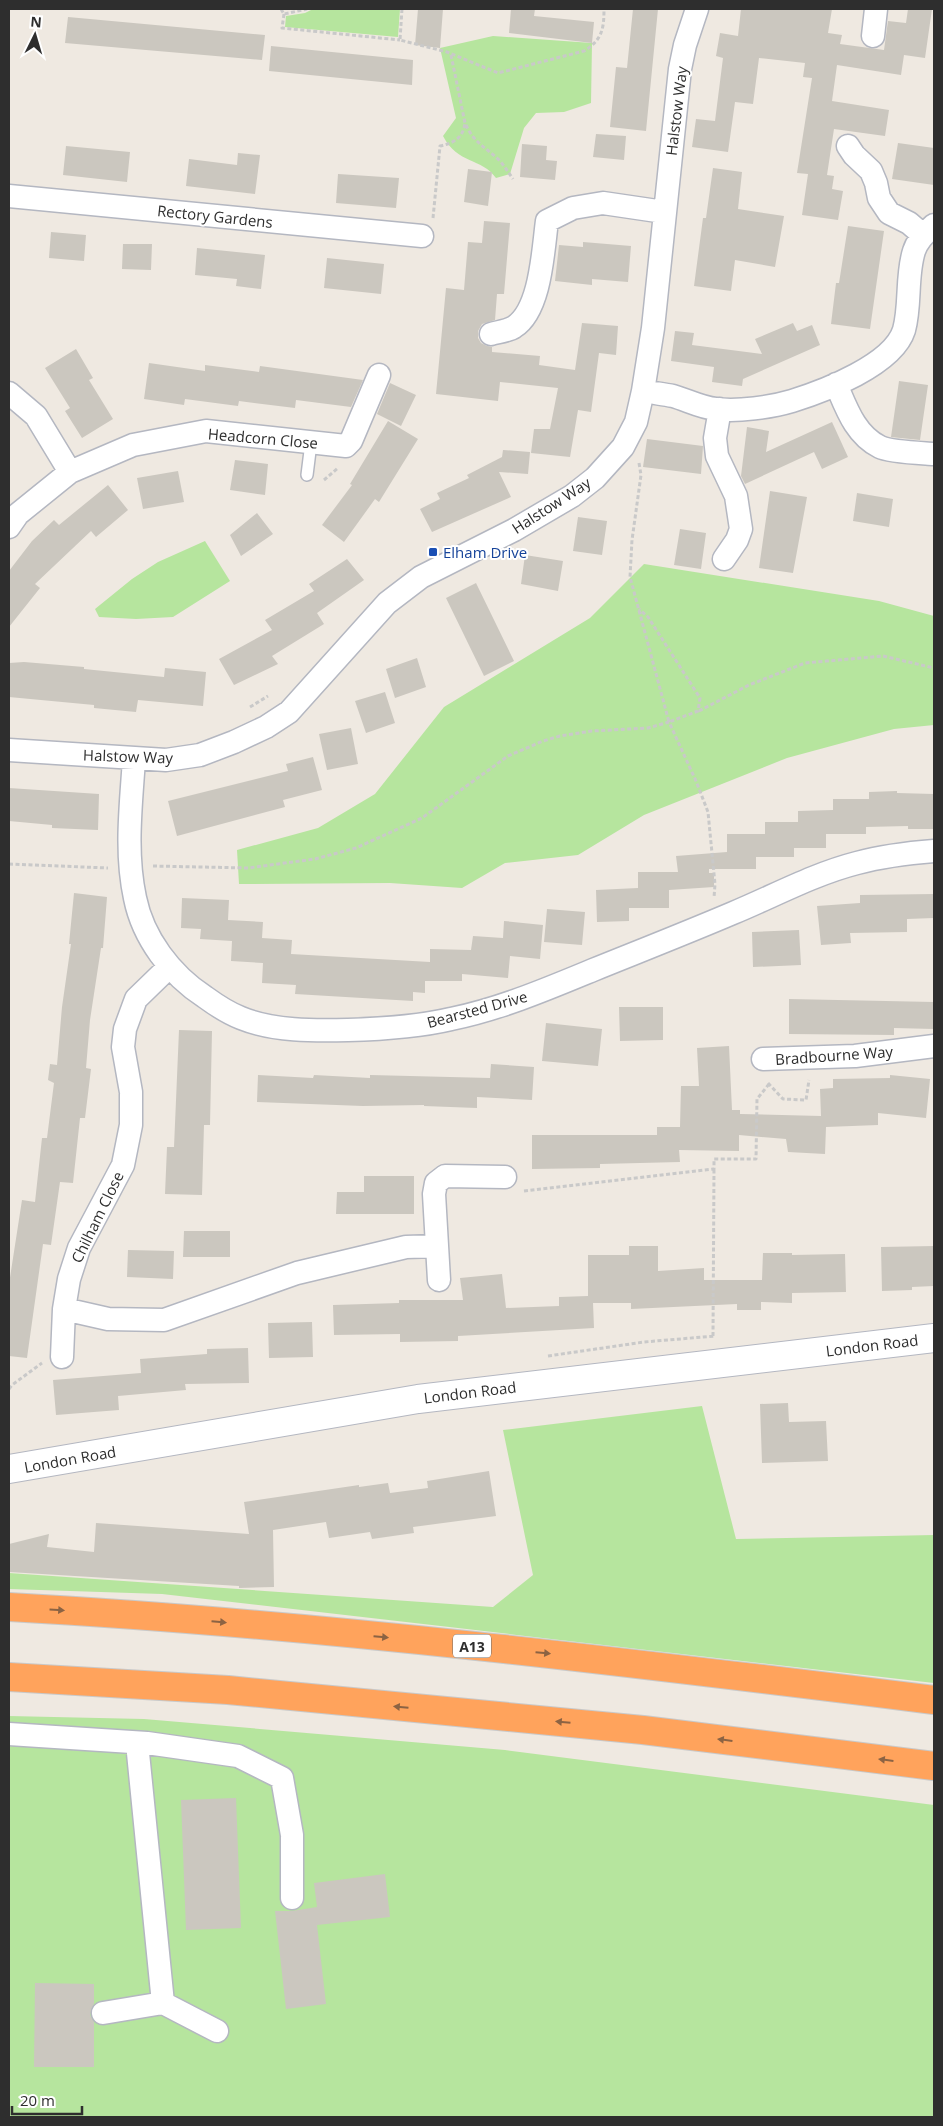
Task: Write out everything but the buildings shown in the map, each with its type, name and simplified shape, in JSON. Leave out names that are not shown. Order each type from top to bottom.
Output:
[{"type":"highway","name":"A13","points":[[9,1607],[208,1621],[566,1655],[934,1700]]},
{"type":"highway","points":[[9,1677],[228,1690],[593,1725],[934,1766]]},
{"type":"main road","name":"London Road","points":[[9,1469],[418,1398],[934,1338]]},
{"type":"street","name":"Halstow Way","points":[[9,750],[166,760],[200,754],[234,742],[289,712],[387,603],[421,577],[514,530],[572,496],[594,478],[623,447],[636,422],[643,391],[653,328],[680,69],[685,45],[697,9]]},
{"type":"street","points":[[873,36],[876,9]]},
{"type":"street","points":[[643,391],[674,396],[720,409],[768,406],[790,402],[836,384],[888,354],[898,343],[904,330],[914,251],[929,230],[889,213],[878,198],[876,183],[871,171],[854,155],[848,146]]},
{"type":"street","name":"Rectory Gardens","points":[[9,196],[422,236]]},
{"type":"street","points":[[491,334],[514,327],[527,312],[538,283],[547,221],[573,208],[603,203],[664,212]]},
{"type":"street","name":"Headcorn Close","points":[[9,527],[18,514],[70,472],[132,445],[206,431],[346,446],[351,441],[379,375]]},
{"type":"street","points":[[836,384],[851,418],[864,435],[881,447],[934,454]]},
{"type":"street","points":[[9,393],[36,416],[70,472]]},
{"type":"street","points":[[720,409],[716,438],[717,456],[736,496],[741,529],[737,540],[724,559]]},
{"type":"street","name":"Bearsted Drive","points":[[134,759],[131,813],[131,876],[135,901],[146,929],[169,967],[182,981],[222,1009],[242,1018],[282,1028],[335,1030],[401,1028],[452,1019],[508,1003],[713,921],[821,875],[858,863],[900,854],[934,851]]},
{"type":"street","name":"Chilham Close","points":[[55,1357],[68,1279],[79,1248],[123,1165],[127,1152],[131,1125],[131,1092],[123,1047],[125,1029],[136,999],[169,967]]},
{"type":"street","name":"Bradbourne Way","points":[[763,1059],[855,1056],[934,1046]]},
{"type":"street","points":[[439,1280],[434,1194],[436,1183],[445,1176],[511,1184]]},
{"type":"street","points":[[64,1309],[108,1318],[164,1320],[297,1273],[406,1247],[437,1246]]},
{"type":"street","points":[[9,1734],[137,1743],[238,1756],[282,1778],[292,1834],[292,1898]]},
{"type":"street","points":[[137,1743],[163,2003]]},
{"type":"street","points":[[103,2014],[163,2003],[217,2031]]},
{"type":"lane","points":[[307,475],[311,443]]},
{"type":"path","points":[[281,9],[284,14],[282,28],[400,40],[451,54],[498,73],[584,51],[594,45],[602,33],[604,9]]},
{"type":"path","points":[[284,14],[307,9]]},
{"type":"path","points":[[400,40],[402,9]]},
{"type":"path","points":[[451,54],[465,124],[469,133],[475,141],[500,161],[513,179]]},
{"type":"path","points":[[623,447],[638,459],[641,475],[630,561],[630,577],[669,722],[708,812],[715,884],[713,921]]},
{"type":"path","points":[[639,609],[648,617],[700,698],[698,711]]},
{"type":"path","points":[[145,866],[248,868],[315,859],[356,848],[422,818],[508,756],[543,741],[592,731],[648,728],[669,722],[698,711],[748,685],[805,663],[883,656],[934,668]]},
{"type":"path","points":[[243,711],[270,694]]},
{"type":"path","points":[[9,864],[117,868]]},
{"type":"path","points":[[713,1336],[714,1159],[756,1159],[756,1099],[769,1084]]},
{"type":"path","points":[[511,1184],[714,1168]]},
{"type":"path","points":[[9,1390],[12,1385],[55,1357]]},
{"type":"green space","points":[[313,9],[400,9],[398,37],[285,27],[286,16],[305,13]]},
{"type":"green space","points":[[493,36],[592,43],[591,103],[564,112],[536,113],[524,128],[510,174],[496,178],[484,167],[456,152],[443,136],[456,118],[440,48]]},
{"type":"green space","points":[[205,541],[230,581],[173,617],[136,619],[99,617],[95,609],[132,579],[158,562]]},
{"type":"green space","points":[[644,564],[879,601],[934,616],[934,725],[894,729],[787,758],[644,815],[578,855],[505,863],[462,888],[390,883],[239,884],[237,850],[318,828],[375,794],[444,707],[590,618]]},
{"type":"green space","points":[[702,1406],[736,1539],[934,1535],[934,1683],[162,1594],[9,1589],[9,1573],[493,1607],[533,1575],[503,1430]]},
{"type":"green space","points":[[9,1716],[144,1719],[505,1750],[934,1805],[934,2117],[9,2117]]},
{"type":"place","name":"Elham Drive","points":[[433,552]]}]
